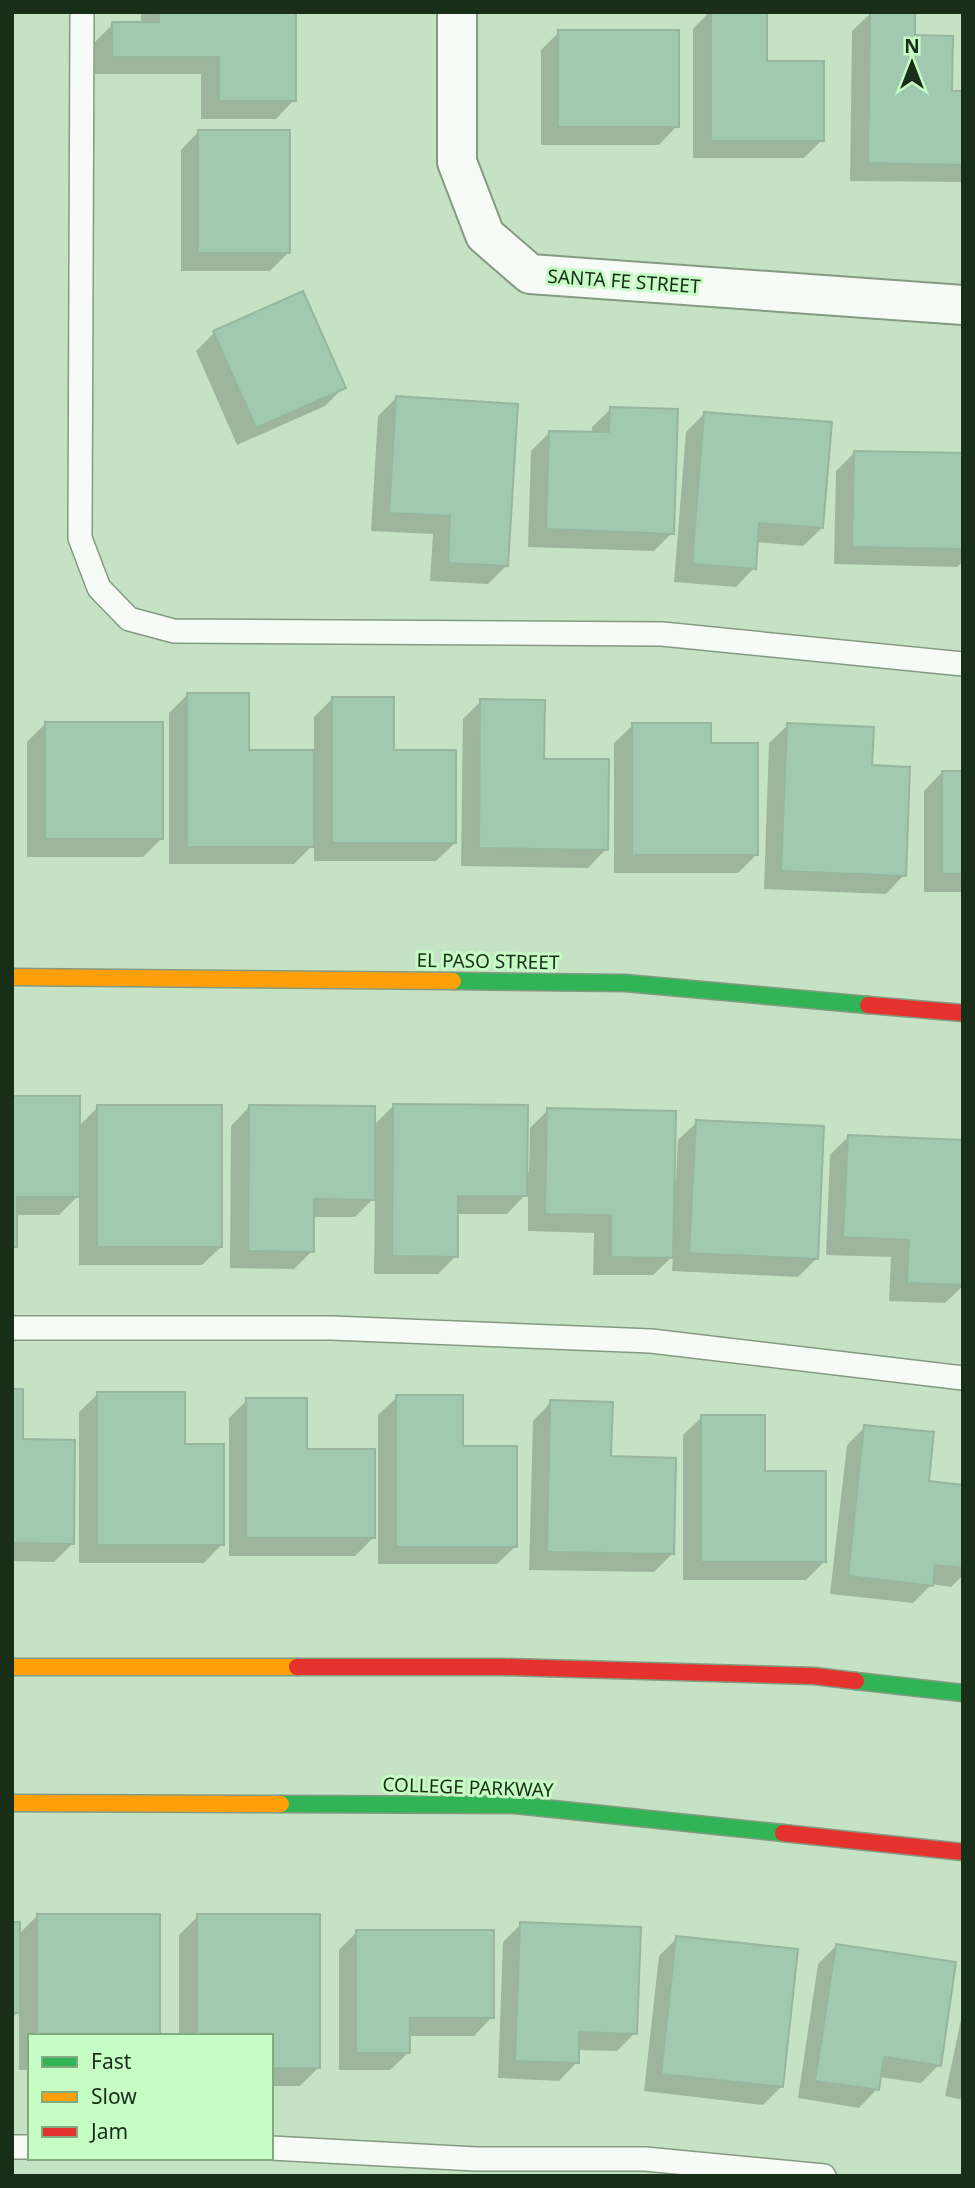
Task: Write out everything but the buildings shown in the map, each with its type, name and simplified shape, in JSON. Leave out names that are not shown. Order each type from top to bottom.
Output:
[{"type":"main road","name":"EL PASO STREET","points":[[12,977],[625,984],[963,1013]]},
{"type":"main road","points":[[12,1667],[504,1667],[814,1676],[963,1693]]},
{"type":"main road","name":"COLLEGE PARKWAY","points":[[12,1802],[515,1805],[963,1852]]},
{"type":"street","name":"SANTA FE STREET","points":[[457,12],[457,162],[485,235],[530,274],[963,305]]},
{"type":"lane","points":[[82,12],[80,538],[99,588],[129,619],[174,631],[662,634],[963,664]]},
{"type":"lane","points":[[12,1328],[332,1328],[651,1341],[963,1378]]},
{"type":"lane","points":[[273,2148],[476,2167],[645,2159],[824,2176]]},
{"type":"traffic: fast","points":[[453,981],[625,983],[868,1005]]},
{"type":"traffic: fast","points":[[856,1681],[963,1693]]},
{"type":"traffic: fast","points":[[281,1804],[515,1805],[783,1833]]},
{"type":"traffic: slow","points":[[12,977],[453,981]]},
{"type":"traffic: slow","points":[[12,1667],[297,1667]]},
{"type":"traffic: slow","points":[[12,1803],[281,1804]]},
{"type":"traffic: jam","points":[[868,1005],[963,1013]]},
{"type":"traffic: jam","points":[[297,1667],[504,1667],[814,1676],[856,1681]]},
{"type":"traffic: jam","points":[[783,1833],[963,1852]]}]
